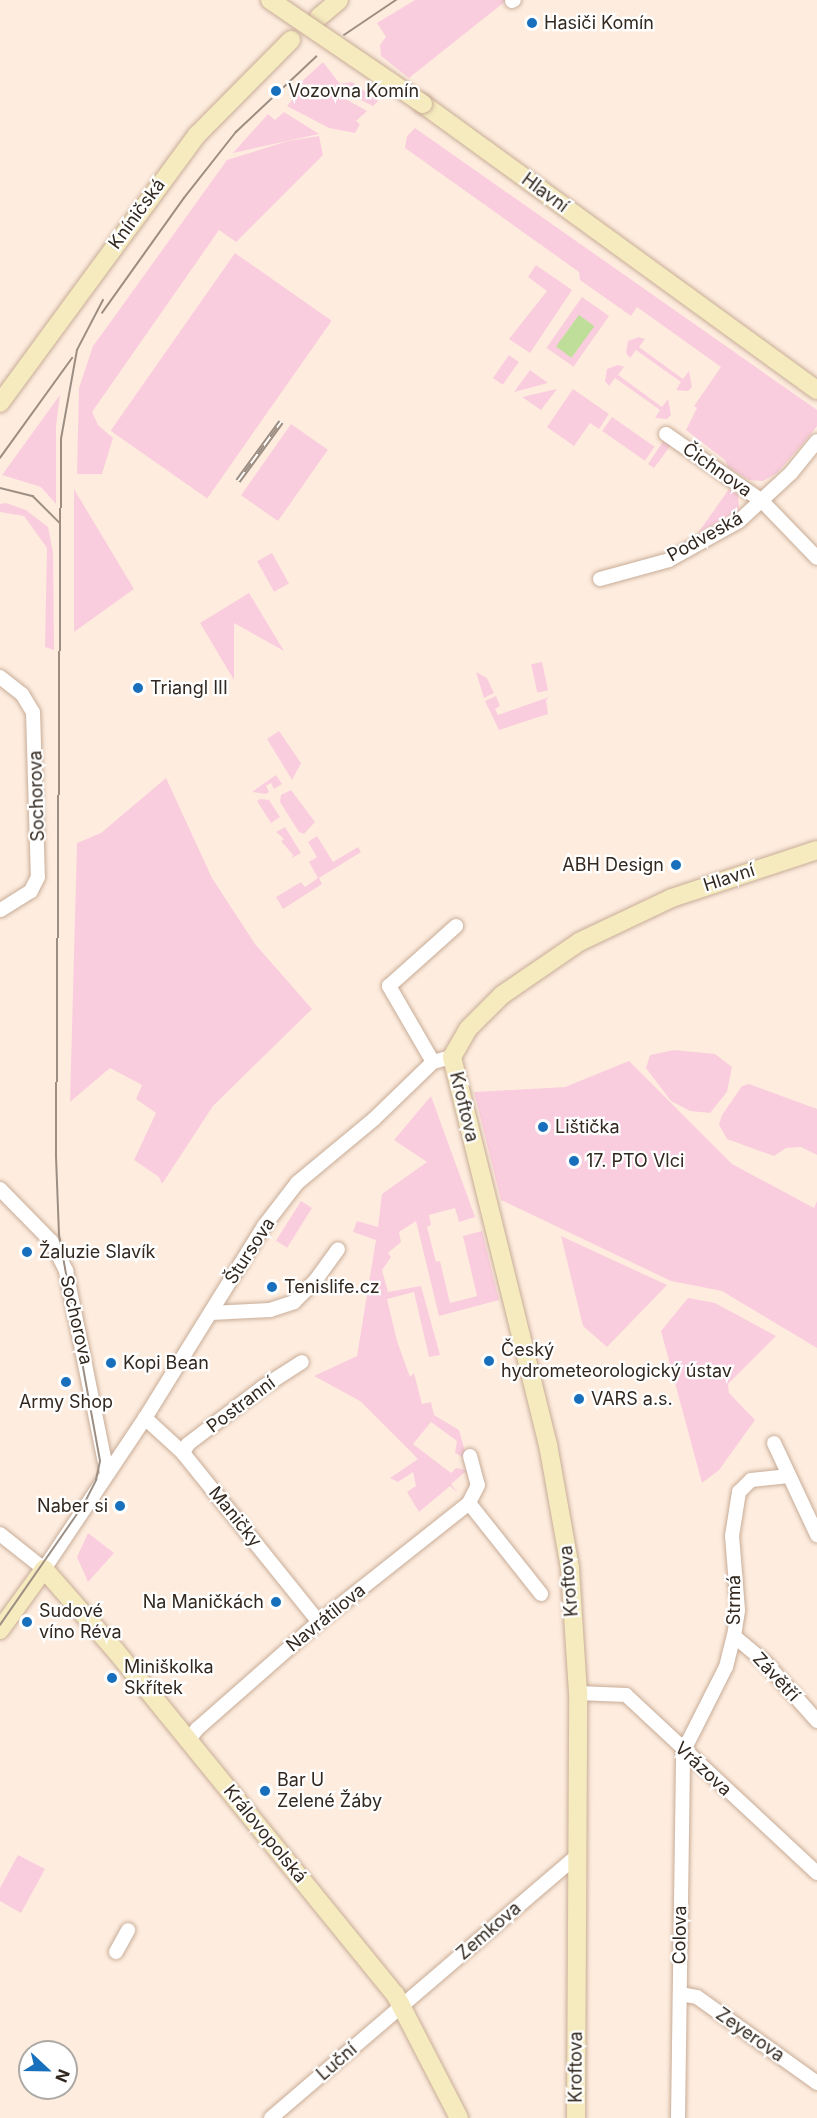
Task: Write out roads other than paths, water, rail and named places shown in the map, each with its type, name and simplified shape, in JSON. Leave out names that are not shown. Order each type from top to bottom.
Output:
[{"type":"street","name":"Hlavní","points":[[270,0],[435,113],[817,390]]},
{"type":"street","points":[[319,17],[339,0]]},
{"type":"street","name":"Kníničská","points":[[1,402],[197,135],[291,40]]},
{"type":"street","name":"Čichnova","points":[[666,434],[762,501],[817,558]]},
{"type":"street","name":"Podveská","points":[[600,579],[669,560],[739,521],[762,501],[817,441]]},
{"type":"street","name":"Sochorova","points":[[0,677],[22,694],[33,712],[38,877],[31,891],[0,910]]},
{"type":"street","name":"Hlavní","points":[[452,1057],[468,1029],[502,995],[579,942],[643,909],[817,850]]},
{"type":"street","points":[[433,1062],[389,986],[456,926]]},
{"type":"street","name":"Štursova","points":[[44,1569],[145,1418],[264,1226],[297,1182],[374,1119],[433,1062],[452,1057]]},
{"type":"street","name":"Kroftova","points":[[452,1057],[549,1448],[570,1568],[578,1692],[575,1857],[576,2118]]},
{"type":"street","name":"Sochorova","points":[[0,1189],[51,1241],[66,1270],[107,1473]]},
{"type":"street","points":[[210,1313],[270,1310],[294,1302],[315,1281],[338,1249]]},
{"type":"street","name":"Postranní","points":[[183,1453],[188,1444],[262,1387],[302,1362]]},
{"type":"street","name":"Maničky","points":[[145,1418],[183,1453],[319,1622]]},
{"type":"street","points":[[774,1443],[817,1535]]},
{"type":"street","points":[[470,1456],[478,1485],[470,1503],[541,1594]]},
{"type":"street","name":"Strmá","points":[[683,1752],[726,1668],[734,1636],[738,1610],[732,1536],[739,1492],[751,1480],[789,1476]]},
{"type":"street","name":"Navrátilova","points":[[189,1740],[197,1729],[319,1622],[470,1503]]},
{"type":"street","points":[[0,1534],[44,1569],[0,1630]]},
{"type":"street","name":"Královopolská","points":[[44,1569],[189,1740],[403,2006],[459,2118]]},
{"type":"street","name":"Závětří","points":[[734,1636],[764,1661],[817,1721]]},
{"type":"street","name":"Vrázova","points":[[578,1692],[626,1695],[683,1752],[817,1873]]},
{"type":"street","name":"Colova","points":[[678,2118],[683,1752]]},
{"type":"street","name":"Zemkova","points":[[403,2006],[575,1857]]},
{"type":"street","points":[[116,1952],[128,1930]]},
{"type":"street","name":"Zeyerova","points":[[680,1994],[697,1997],[817,2083]]},
{"type":"street","name":"Luční","points":[[271,2118],[403,2006]]},
{"type":"tram line","points":[[344,35],[396,0]]},
{"type":"tram line","points":[[102,313],[184,198],[236,132],[316,57]]},
{"type":"tram line","points":[[0,1625],[84,1504],[96,1480],[100,1461],[59,1235],[56,1156],[61,439],[77,350],[103,300]]},
{"type":"tram line","points":[[0,458],[72,358]]},
{"type":"tram line","points":[[0,488],[33,496],[60,523]]},
{"type":"railway","points":[[238,481],[281,422]]},
{"type":"place","name":"Hasiči Komín","points":[[532,23]]},
{"type":"place","name":"Vozovna Komín","points":[[276,91]]},
{"type":"place","name":"Triangl III","points":[[138,688]]},
{"type":"place","name":"ABH Design","points":[[676,865]]},
{"type":"place","name":"Lištička","points":[[543,1127]]},
{"type":"place","name":"17. PTO Vlci","points":[[574,1161]]},
{"type":"place","name":"Žaluzie Slavík","points":[[27,1252]]},
{"type":"place","name":"Tenislife.cz","points":[[272,1287]]},
{"type":"place","name":"Český hydrometeorologický ústav","points":[[489,1361]]},
{"type":"place","name":"Kopi Bean","points":[[111,1363]]},
{"type":"place","name":"Army Shop","points":[[66,1382]]},
{"type":"place","name":"VARS a.s.","points":[[579,1399]]},
{"type":"place","name":"Naber si","points":[[120,1506]]},
{"type":"place","name":"Na Maničkách","points":[[276,1602]]},
{"type":"place","name":"Sudové víno Réva","points":[[27,1622]]},
{"type":"place","name":"Miniškolka Skřítek","points":[[112,1678]]},
{"type":"place","name":"Bar U Zelené Žáby","points":[[265,1791]]}]
